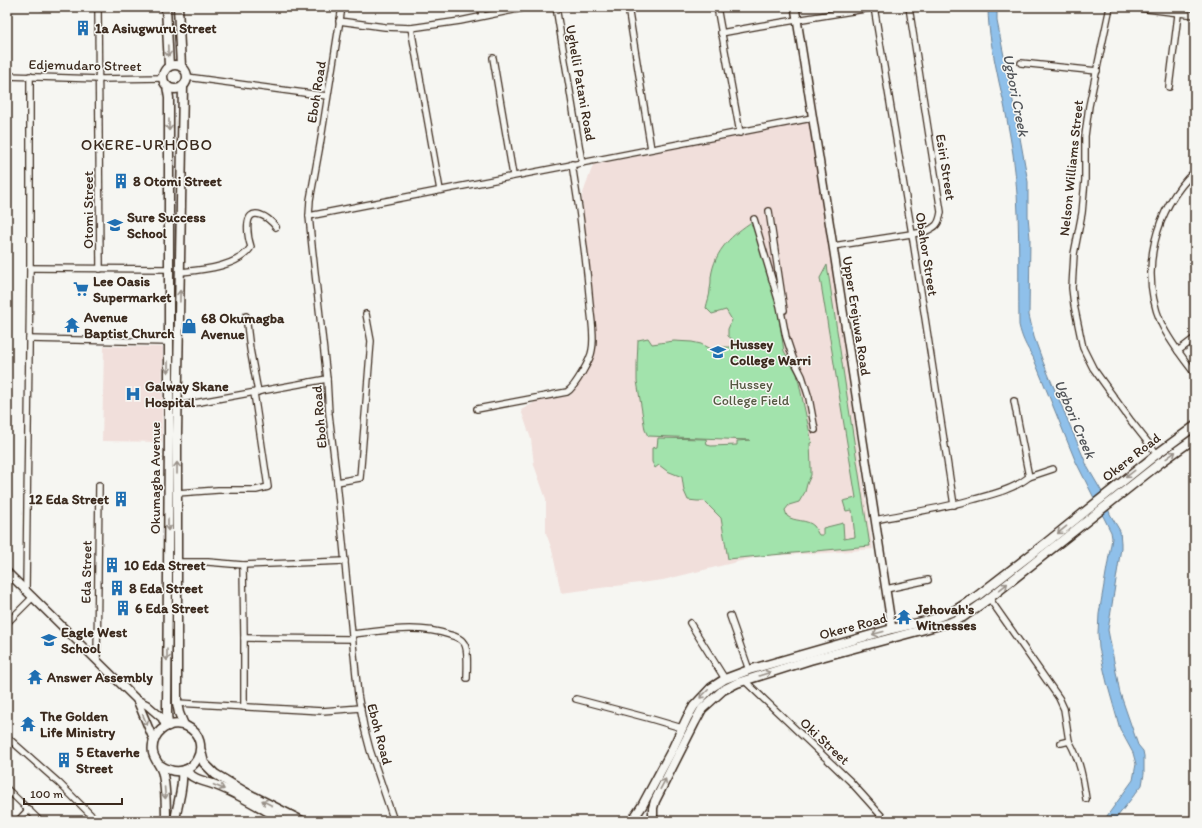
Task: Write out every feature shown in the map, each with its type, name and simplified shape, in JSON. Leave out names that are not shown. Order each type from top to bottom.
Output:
[{"type":"main road","points":[[166,7],[169,66]]},
{"type":"main road","points":[[178,7],[181,66]]},
{"type":"main road","points":[[175,64],[181,66],[186,71],[187,77],[183,86],[175,89],[167,86],[163,78],[164,71],[169,66],[175,64]]},
{"type":"main road","name":"Okumagba Avenue","points":[[167,86],[169,98],[167,726]]},
{"type":"main road","name":"Okumagba Avenue","points":[[183,86],[176,562],[177,703],[184,725]]},
{"type":"main road","name":"Okere Road","points":[[632,821],[642,806],[694,706],[711,688],[725,679],[749,670],[942,616],[965,604],[1046,543],[1156,454],[1195,426]]},
{"type":"main road","name":"Okere Road","points":[[653,821],[653,808],[655,800],[695,722],[702,709],[723,690],[745,681],[810,660],[945,624],[963,617],[1160,463],[1195,438]]},
{"type":"main road","points":[[166,821],[163,775],[154,754],[153,747],[154,741],[160,730],[173,724],[184,725],[196,734],[199,740],[204,763],[215,774],[245,792],[302,821]]},
{"type":"main road","points":[[160,765],[166,769],[174,771],[183,770],[190,767],[197,759],[200,748]]},
{"type":"main road","points":[[175,821],[182,786],[183,770]]},
{"type":"main road","points":[[183,770],[193,778],[218,786],[284,821]]},
{"type":"street","points":[[43,7],[98,7]]},
{"type":"street","name":"Otomi Street","points":[[98,7],[100,269]]},
{"type":"street","name":"Eboh Road","points":[[342,7],[310,200],[309,216],[327,379],[329,414],[352,636],[361,708],[370,750],[394,821]]},
{"type":"street","points":[[481,7],[482,16]]},
{"type":"street","points":[[339,21],[411,28],[460,21],[528,7]]},
{"type":"street","name":"Ughelli Patani Road","points":[[556,7],[582,163]]},
{"type":"street","points":[[628,7],[651,149]]},
{"type":"street","points":[[717,7],[740,133]]},
{"type":"street","name":"Upper Erejuwa Road","points":[[795,7],[892,629]]},
{"type":"street","name":"Obahor Street","points":[[875,7],[954,505]]},
{"type":"street","points":[[721,33],[878,7]]},
{"type":"street","name":"Esiri Street","points":[[833,246],[924,232],[932,229],[940,220],[941,212],[909,7]]},
{"type":"street","name":"Nelson Williams Street","points":[[1110,7],[1089,106],[1085,136],[1085,180],[1082,213],[1074,254],[1072,288],[1083,348],[1093,368],[1156,454]]},
{"type":"street","points":[[1132,7],[1178,10],[1195,15]]},
{"type":"street","points":[[1168,87],[1178,10]]},
{"type":"street","points":[[411,28],[440,190]]},
{"type":"street","points":[[493,58],[513,176]]},
{"type":"street","points":[[1021,63],[1097,71]]},
{"type":"street","name":"Edjemudaro Street","points":[[7,76],[98,80],[163,78]]},
{"type":"street","points":[[26,589],[30,268],[30,76]]},
{"type":"street","points":[[187,77],[328,96]]},
{"type":"street","points":[[309,216],[812,118]]},
{"type":"street","points":[[477,409],[567,392],[575,384],[592,352],[593,336],[588,281],[578,199],[572,164]]},
{"type":"street","points":[[1195,171],[1172,199],[1157,230],[1153,245],[1151,276],[1157,310],[1162,323],[1167,334],[1195,374]]},
{"type":"street","points":[[769,211],[790,347],[809,398],[815,430]]},
{"type":"street","points":[[181,272],[219,266],[243,257],[251,247],[248,239],[247,224],[250,217],[254,214],[259,214],[266,218],[276,227]]},
{"type":"street","points":[[754,219],[780,306],[786,337],[790,347]]},
{"type":"street","points":[[30,268],[168,269]]},
{"type":"street","points":[[337,482],[360,478],[371,341],[366,314]]},
{"type":"street","points":[[177,493],[218,490],[256,490],[268,488],[246,316]]},
{"type":"street","points":[[1178,351],[1195,338]]},
{"type":"street","points":[[29,340],[168,342]]},
{"type":"street","points":[[178,406],[327,379]]},
{"type":"street","points":[[1014,401],[1029,476]]},
{"type":"street","points":[[876,520],[954,505],[1001,492],[1022,482],[1029,476],[1053,468]]},
{"type":"street","name":"Eda Street","points":[[97,660],[99,485]]},
{"type":"street","points":[[176,562],[208,562],[243,565],[345,561]]},
{"type":"street","points":[[243,565],[244,707]]},
{"type":"street","points":[[7,572],[26,589],[137,700],[147,705],[162,718],[167,726]]},
{"type":"street","points":[[886,589],[928,580]]},
{"type":"street","points":[[7,623],[33,597]]},
{"type":"street","points":[[989,598],[1059,698],[1064,709],[1069,741],[1076,754],[1082,776],[1086,799]]},
{"type":"street","points":[[730,616],[749,670]]},
{"type":"street","points":[[690,623],[725,679]]},
{"type":"street","points":[[244,638],[352,636],[409,628],[439,631],[457,637],[464,642],[466,648],[467,678]]},
{"type":"street","name":"Oki Street","points":[[745,681],[850,781],[886,821]]},
{"type":"street","points":[[576,699],[682,728]]},
{"type":"street","points":[[137,700],[154,741]]},
{"type":"street","points":[[177,703],[322,711],[361,708]]},
{"type":"street","points":[[7,737],[97,821]]},
{"type":"street","points":[[1061,743],[1069,741]]},
{"type":"street","points":[[7,789],[40,821]]},
{"type":"street","points":[[18,821],[29,809]]},
{"type":"shaded area","name":"Hussey College Warri","points":[[812,121],[822,188],[824,215],[873,549],[761,556],[663,580],[561,593],[552,550],[546,533],[546,499],[534,465],[531,439],[521,410],[537,401],[570,396],[578,383],[592,345],[582,196],[593,165]]},
{"type":"shaded area","name":"Galway Skane Hospital","points":[[104,346],[163,347],[162,442],[102,441]]},
{"type":"green space","name":"Hussey College Field","points":[[753,221],[777,305],[784,351],[797,374],[812,443],[810,443],[811,475],[805,492],[799,502],[789,505],[785,510],[787,516],[811,524],[815,527],[819,535],[823,535],[823,528],[843,523],[844,539],[855,537],[852,510],[846,511],[843,501],[856,498],[820,278],[827,265],[870,546],[728,559],[721,518],[704,501],[688,500],[684,491],[682,477],[667,471],[659,465],[655,468],[652,462],[652,448],[657,447],[658,438],[706,439],[707,445],[711,446],[737,445],[737,441],[750,440],[648,436],[645,430],[637,381],[637,365],[638,340],[648,338],[652,344],[674,341],[701,344],[710,349],[732,347],[736,342],[728,336],[728,329],[732,320],[726,310],[712,314],[706,308],[710,294],[711,277],[716,258],[726,244],[732,237]]},
{"type":"water","points":[[988,7],[997,7],[997,21],[1028,182],[1028,216],[1030,238],[1029,315],[1034,337],[1043,362],[1088,468],[1102,492],[1110,514],[1120,531],[1121,548],[1108,630],[1120,693],[1138,745],[1143,751],[1144,774],[1142,785],[1114,821],[1102,821],[1133,780],[1136,764],[1133,753],[1120,729],[1099,648],[1099,614],[1112,538],[1111,532],[1075,460],[1033,357],[1023,338],[1019,325],[1019,240],[1016,175],[1007,118],[992,45]]},
{"type":"place","name":"1a Asiugwuru Street","points":[[83,28]]},
{"type":"place","name":"8 Otomi Street","points":[[121,181]]},
{"type":"place","name":"Sure Success School","points":[[115,225]]},
{"type":"place","name":"Lee Oasis Supermarket","points":[[81,289]]},
{"type":"place","name":"Avenue Baptist Church","points":[[72,325]]},
{"type":"place","name":"68 Okumagba Avenue","points":[[189,326]]},
{"type":"place","name":"Hussey College Warri","points":[[718,352]]},
{"type":"place","name":"Galway Skane Hospital","points":[[133,394]]},
{"type":"place","name":"12 Eda Street","points":[[121,499]]},
{"type":"place","name":"10 Eda Street","points":[[112,565]]},
{"type":"place","name":"8 Eda Street","points":[[117,588]]},
{"type":"place","name":"6 Eda Street","points":[[123,608]]},
{"type":"place","name":"Jehovah's Witnesses","points":[[904,617]]},
{"type":"place","name":"Eagle West School","points":[[49,640]]},
{"type":"place","name":"Answer Assembly","points":[[35,677]]},
{"type":"place","name":"The Golden Life Ministry","points":[[28,724]]},
{"type":"place","name":"5 Etaverhe Street","points":[[64,760]]},
{"type":"district","name":"OKERE-URHOBO","points":[[147,144]]},
{"type":"water label","name":"Ugbori Creek","points":[[1016,95]]},
{"type":"water label","name":"Ugbori Creek","points":[[1075,419]]}]
